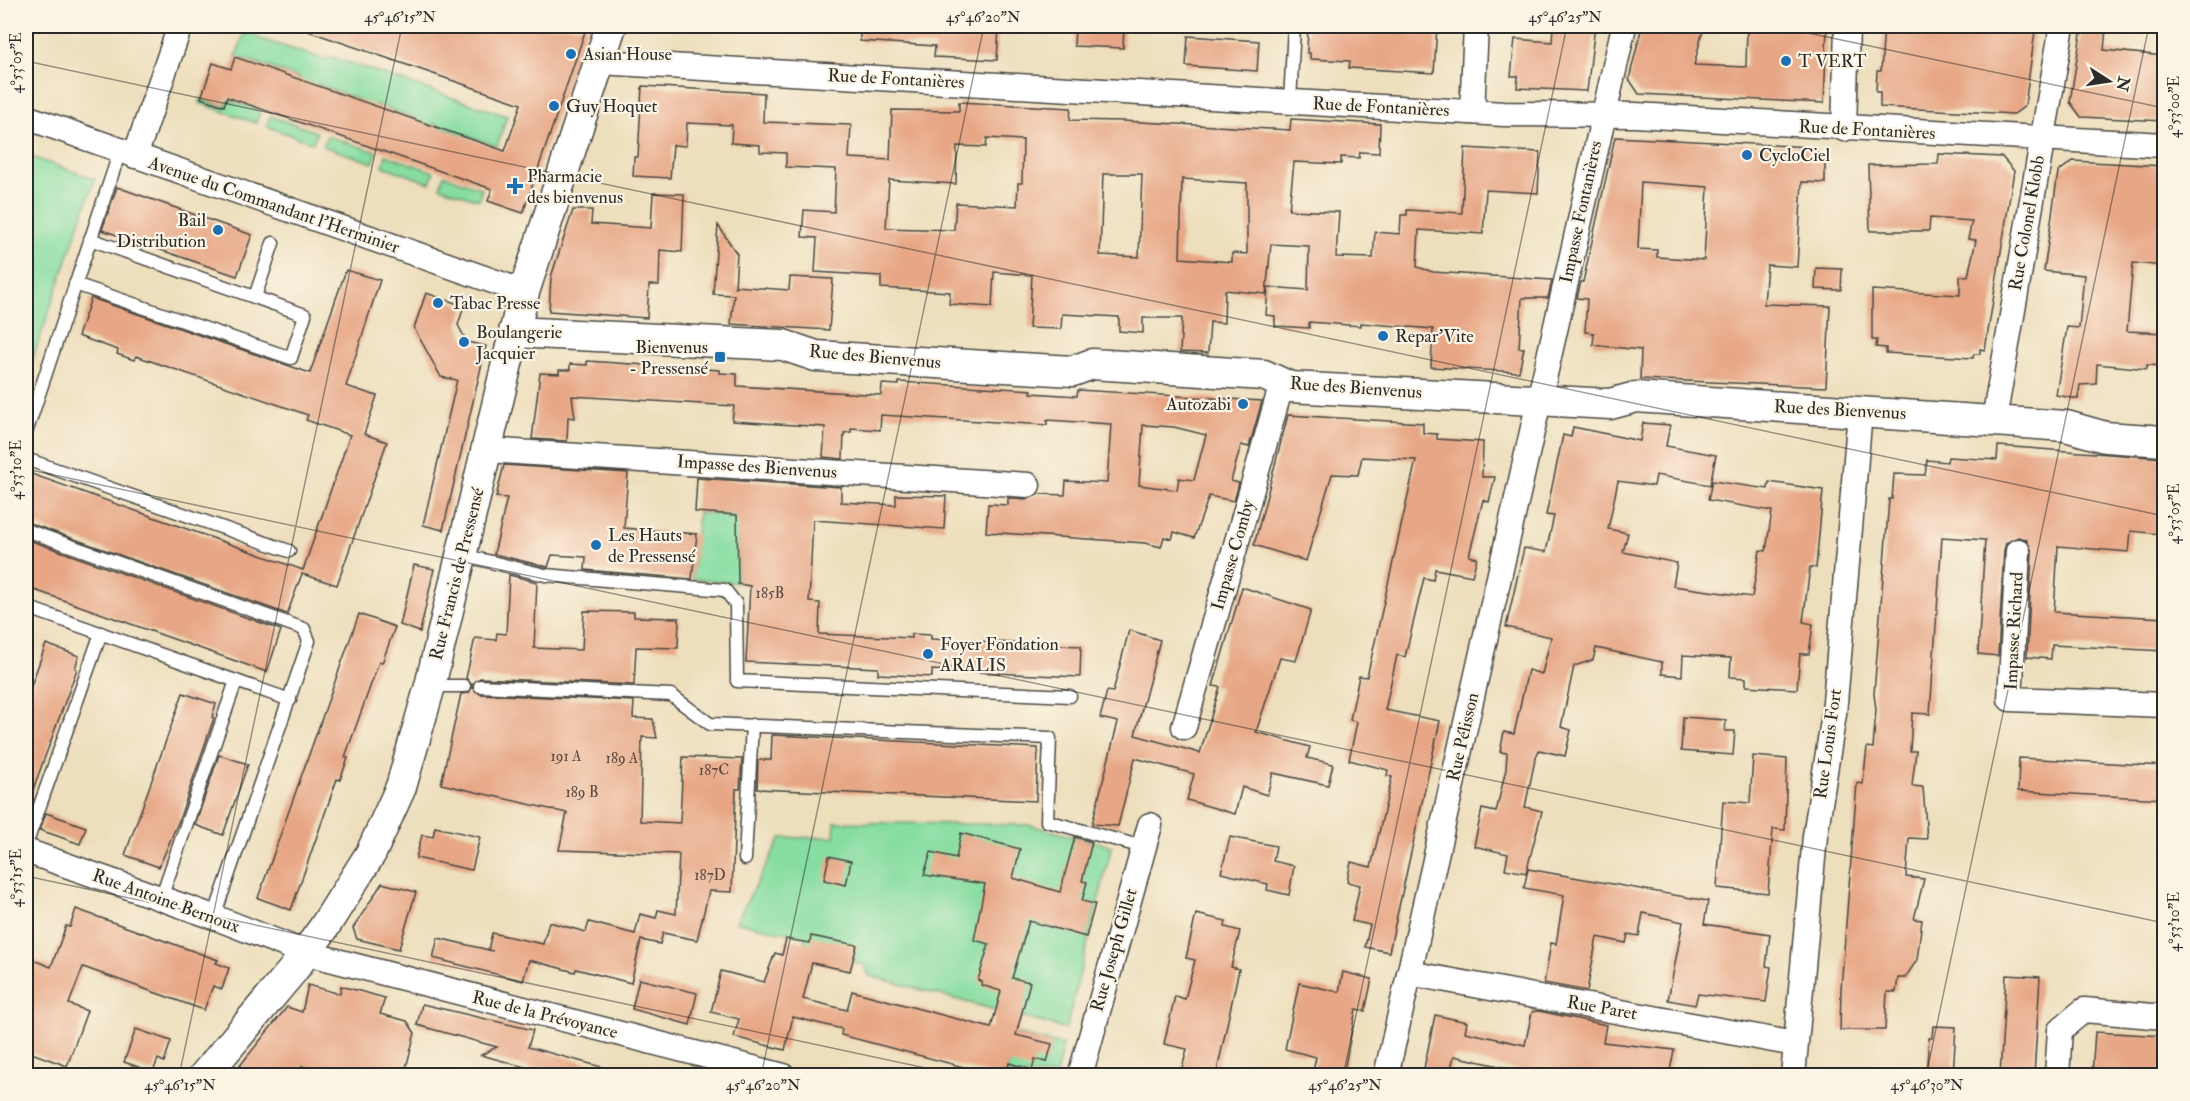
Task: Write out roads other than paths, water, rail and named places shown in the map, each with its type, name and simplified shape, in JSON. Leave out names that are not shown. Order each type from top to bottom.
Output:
[{"type":"street","points":[[128,154],[180,26]]},
{"type":"street","name":"Rue Francis de Pressensé","points":[[210,1074],[306,953],[370,853],[401,787],[430,686],[524,292],[611,26]]},
{"type":"street","points":[[1472,112],[1476,26]]},
{"type":"street","name":"Impasse Fontanières","points":[[1540,399],[1602,114],[1624,26]]},
{"type":"street","points":[[1844,129],[1847,26]]},
{"type":"street","name":"Rue Colonel Klobb","points":[[1994,420],[2062,26]]},
{"type":"street","name":"Rue de Fontanières","points":[[598,62],[1472,112],[1602,114],[2164,145]]},
{"type":"street","name":"Avenue du Commandant l'Herminier","points":[[26,117],[524,292]]},
{"type":"street","name":"Rue des Bienvenus","points":[[514,332],[783,345],[816,356],[1073,371],[1092,364],[1264,375],[1290,387],[1610,404],[1636,397],[1994,420],[2066,426],[2105,437],[2164,441]]},
{"type":"street","name":"Impasse Comby","points":[[1184,727],[1282,383]]},
{"type":"street","name":"Rue Pélisson","points":[[1386,1076],[1540,399]]},
{"type":"street","name":"Rue Louis Fort","points":[[1793,1076],[1815,836],[1834,714],[1860,412]]},
{"type":"street","name":"Impasse des Bienvenus","points":[[487,450],[1028,485]]},
{"type":"street","name":"Impasse Richard","points":[[2018,551],[2010,699],[2164,705]]},
{"type":"street","name":"Rue Joseph Gillet","points":[[1080,1076],[1146,836]]},
{"type":"street","name":"Rue Antoine Bernoux","points":[[26,851],[214,917],[306,953]]},
{"type":"street","name":"Rue de la Prévoyance","points":[[306,953],[784,1076]]},
{"type":"street","name":"Rue Paret","points":[[1409,973],[1795,1044]]},
{"type":"street","points":[[2057,1076],[2060,1030],[2084,1010],[2164,1017]]},
{"type":"lane","points":[[1290,102],[1294,26]]},
{"type":"lane","points":[[26,434],[90,239],[128,154]]},
{"type":"lane","points":[[75,284],[291,357],[305,315],[90,239]]},
{"type":"lane","points":[[255,297],[273,243]]},
{"type":"lane","points":[[26,459],[289,551]]},
{"type":"lane","points":[[26,530],[304,629],[309,640],[214,917]]},
{"type":"lane","points":[[461,555],[545,575],[725,590],[736,604],[737,681],[1070,696]]},
{"type":"lane","points":[[26,607],[290,700]]},
{"type":"lane","points":[[26,845],[101,633]]},
{"type":"lane","points":[[161,898],[236,681]]},
{"type":"lane","points":[[430,686],[464,686]]},
{"type":"lane","points":[[480,686],[671,695],[710,724],[1050,738],[1047,820],[1146,836]]},
{"type":"lane","points":[[745,859],[752,725]]},
{"type":"place","name":"Asian House","points":[[571,54]]},
{"type":"place","name":"T VERT","points":[[1786,61]]},
{"type":"place","name":"Guy Hoquet","points":[[554,106]]},
{"type":"place","name":"CycloCiel","points":[[1747,155]]},
{"type":"place","name":"Pharmacie des bienvenus","points":[[515,186]]},
{"type":"place","name":"Bail Distribution","points":[[218,230]]},
{"type":"place","name":"Tabac Presse","points":[[438,303]]},
{"type":"place","name":"Repar'Vite","points":[[1383,336]]},
{"type":"place","name":"Boulangerie Jacquier","points":[[464,342]]},
{"type":"place","name":"Bienvenus - Pressensé","points":[[720,357]]},
{"type":"place","name":"Autozabi","points":[[1243,404]]},
{"type":"place","name":"Les Hauts de Pressensé","points":[[596,545]]},
{"type":"place","name":"Foyer Fondation ARALIS","points":[[928,654]]}]
